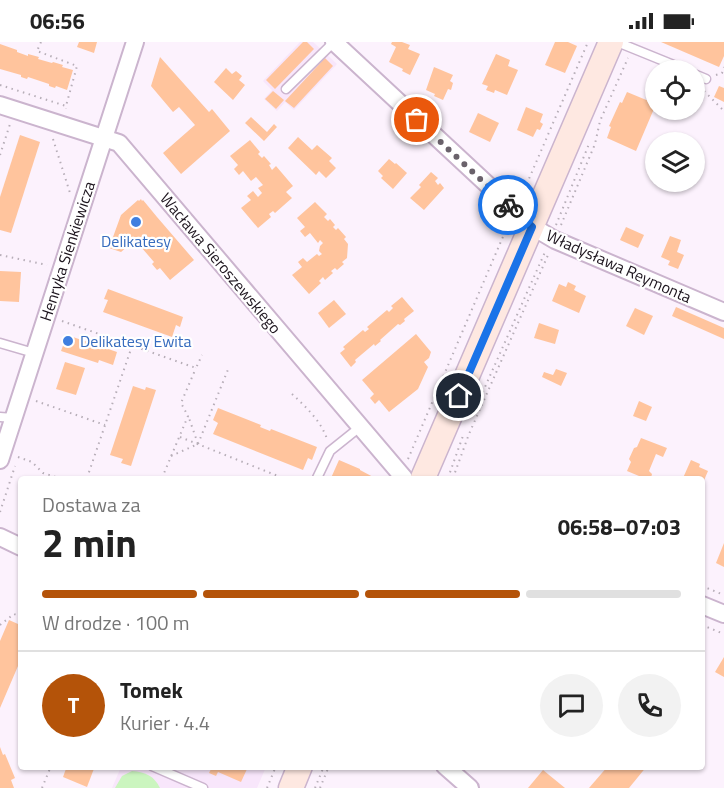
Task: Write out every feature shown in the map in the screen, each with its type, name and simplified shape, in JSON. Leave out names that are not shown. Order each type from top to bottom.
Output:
[{"type":"street","name":"Henryka Sienkiewicza","points":[[0,460],[7,418],[34,353],[135,42]]},
{"type":"street","name":"Władysława Reymonta","points":[[334,42],[351,48],[515,211],[546,235],[724,312]]},
{"type":"street","points":[[410,476],[546,235],[624,46]]},
{"type":"street","name":"Wacława Sieroszewskiego","points":[[0,105],[119,143],[360,427],[408,476]]},
{"type":"street","points":[[0,537],[18,546]]},
{"type":"street","points":[[705,606],[724,614]]},
{"type":"street","points":[[291,788],[298,770]]},
{"type":"street","points":[[449,770],[470,788]]},
{"type":"lane","points":[[286,89],[334,42]]},
{"type":"lane","points":[[617,42],[660,60]]},
{"type":"lane","points":[[0,343],[34,353]]},
{"type":"lane","points":[[318,476],[330,451],[360,427]]},
{"type":"lane","points":[[161,770],[203,788]]},
{"type":"path","points":[[41,42],[36,51],[77,66],[66,106]]},
{"type":"path","points":[[409,476],[515,211],[588,42]]},
{"type":"path","points":[[596,120],[624,46]]},
{"type":"path","points":[[454,476],[546,235],[594,144],[624,46]]},
{"type":"path","points":[[706,79],[703,90],[724,111]]},
{"type":"path","points":[[0,155],[12,118]]},
{"type":"path","points":[[51,130],[71,195]]},
{"type":"path","points":[[470,422],[546,235],[590,143]]},
{"type":"path","points":[[0,255],[47,265]]},
{"type":"path","points":[[62,321],[196,368]]},
{"type":"path","points":[[88,476],[132,346]]},
{"type":"path","points":[[198,444],[182,403],[202,355]]},
{"type":"path","points":[[171,456],[198,444],[229,367]]},
{"type":"path","points":[[292,394],[312,413],[325,434],[330,451]]},
{"type":"path","points":[[36,401],[105,425]]},
{"type":"path","points":[[163,476],[188,416]]},
{"type":"path","points":[[449,476],[465,432]]},
{"type":"path","points":[[180,437],[278,476]]},
{"type":"path","points":[[18,457],[32,462],[43,473],[53,476]]},
{"type":"path","points":[[705,587],[724,595]]},
{"type":"path","points":[[0,625],[14,614],[18,616]]},
{"type":"path","points":[[705,626],[724,634]]},
{"type":"path","points":[[42,788],[49,770]]},
{"type":"path","points":[[267,788],[274,770]]},
{"type":"path","points":[[315,788],[322,770]]},
{"type":"path","points":[[320,788],[327,770]]},
{"type":"shaded area","points":[[300,42],[313,42],[337,64],[294,110],[285,102],[277,111],[264,99],[272,90],[263,81]]},
{"type":"shaded area","points":[[120,770],[265,770],[257,788],[112,788]]},
{"type":"green space","points":[[132,771],[149,775],[160,788],[115,788],[122,776]]},
{"type":"building","points":[[79,42],[97,42],[94,53],[77,47]]},
{"type":"building","points":[[303,42],[307,42],[314,49],[275,89],[266,80]]},
{"type":"building","points":[[392,42],[410,45],[408,49],[420,54],[410,75],[389,62],[396,47],[391,44]]},
{"type":"building","points":[[555,42],[568,42],[577,46],[565,73],[545,65]]},
{"type":"building","points":[[661,42],[724,42],[724,56],[719,67]]},
{"type":"building","points":[[0,44],[28,56],[28,54],[39,57],[38,59],[73,70],[67,90],[0,69]]},
{"type":"building","points":[[496,54],[510,60],[508,66],[518,70],[507,95],[495,90],[494,93],[486,90],[488,86],[482,84]]},
{"type":"building","points":[[160,57],[209,112],[212,109],[230,131],[181,174],[163,153],[195,125],[179,107],[173,112],[151,86]]},
{"type":"building","points":[[325,58],[333,66],[294,108],[285,101]]},
{"type":"building","points":[[434,67],[453,75],[450,81],[453,83],[451,90],[448,89],[443,100],[426,90]]},
{"type":"building","points":[[226,68],[232,74],[236,71],[242,76],[239,80],[245,85],[233,100],[214,82]]},
{"type":"building","points":[[719,86],[724,88],[724,102],[714,97]]},
{"type":"building","points":[[273,91],[284,100],[276,109],[265,99]]},
{"type":"building","points":[[627,92],[645,99],[645,120],[649,120],[636,151],[607,138],[611,127],[609,126],[620,102],[622,103]]},
{"type":"building","points":[[526,107],[543,114],[540,122],[543,124],[533,137],[517,130]]},
{"type":"building","points":[[478,113],[499,123],[490,142],[469,132]]},
{"type":"building","points":[[251,117],[267,132],[274,124],[277,127],[264,141],[245,123]]},
{"type":"building","points":[[20,135],[40,142],[11,233],[0,230],[0,197]]},
{"type":"building","points":[[298,137],[312,150],[317,145],[332,158],[329,161],[336,168],[326,178],[319,171],[316,175],[288,148]]},
{"type":"building","points":[[250,140],[260,152],[258,154],[262,158],[264,156],[271,164],[269,165],[272,170],[276,166],[293,186],[286,192],[292,198],[275,213],[273,211],[269,214],[271,217],[258,228],[241,208],[251,200],[247,196],[253,191],[258,197],[262,193],[258,188],[263,185],[256,177],[251,181],[243,171],[239,175],[234,169],[238,165],[230,156]]},
{"type":"building","points":[[389,159],[407,173],[393,189],[381,178],[383,176],[378,171]]},
{"type":"building","points":[[431,172],[438,178],[435,181],[438,185],[440,183],[444,188],[424,210],[410,198]]},
{"type":"building","points":[[141,199],[194,260],[170,280],[160,268],[157,270],[152,264],[154,262],[135,240],[121,252],[109,248],[121,215]]},
{"type":"building","points":[[315,202],[327,214],[324,217],[328,221],[330,219],[335,225],[333,227],[336,230],[338,228],[346,237],[344,239],[348,244],[347,258],[342,262],[344,264],[337,270],[335,268],[331,271],[333,273],[325,280],[323,277],[319,281],[321,283],[309,294],[292,275],[302,267],[298,262],[303,258],[307,262],[317,254],[319,256],[322,254],[319,251],[323,243],[320,240],[318,243],[310,233],[305,237],[300,231],[305,227],[297,218]]},
{"type":"building","points":[[626,227],[644,235],[638,248],[620,240]]},
{"type":"building","points":[[670,236],[681,240],[677,252],[684,255],[678,269],[668,265],[670,261],[661,257]]},
{"type":"building","points":[[0,271],[21,272],[19,302],[0,301]]},
{"type":"building","points":[[568,282],[576,286],[574,290],[586,296],[579,313],[552,301],[559,284],[566,287]]},
{"type":"building","points":[[108,289],[183,317],[180,327],[176,325],[172,337],[103,312],[108,300],[104,299]]},
{"type":"building","points":[[402,297],[414,311],[375,346],[374,344],[355,360],[356,362],[351,367],[340,353],[345,349],[343,347],[363,330],[365,332],[369,329],[367,327],[387,310],[389,312],[393,308],[391,306]]},
{"type":"building","points":[[334,300],[346,314],[329,328],[318,313]]},
{"type":"building","points":[[676,307],[724,328],[724,339],[672,316]]},
{"type":"building","points":[[635,308],[653,316],[644,335],[626,326]]},
{"type":"building","points":[[539,323],[559,330],[555,344],[534,338]]},
{"type":"building","points":[[416,334],[431,352],[429,358],[424,362],[428,367],[418,389],[389,412],[379,400],[375,404],[370,398],[374,394],[362,380]]},
{"type":"building","points":[[67,335],[117,352],[113,365],[99,360],[98,363],[61,351]]},
{"type":"building","points":[[65,362],[85,368],[76,395],[56,389]]},
{"type":"building","points":[[556,369],[567,373],[561,386],[542,377],[544,372],[553,375]]},
{"type":"building","points":[[133,386],[145,390],[146,387],[156,390],[131,466],[121,463],[123,459],[110,455]]},
{"type":"building","points":[[639,401],[652,407],[646,421],[633,416]]},
{"type":"building","points":[[218,408],[261,425],[260,427],[270,431],[271,429],[317,447],[312,460],[308,458],[303,470],[213,434],[218,423],[213,420]]},
{"type":"building","points":[[641,438],[667,448],[663,457],[656,454],[649,471],[652,476],[639,476],[627,471],[631,462],[629,459],[634,448],[637,447]]},
{"type":"building","points":[[339,460],[371,476],[332,476]]},
{"type":"building","points":[[691,460],[708,471],[705,478],[705,476],[684,476]]},
{"type":"building","points":[[724,543],[724,567],[716,563]]},
{"type":"building","points":[[9,620],[18,624],[18,666],[0,708],[0,641]]},
{"type":"building","points":[[724,657],[724,677],[715,672]]},
{"type":"building","points":[[0,747],[15,778],[11,780],[14,788],[0,788]]},
{"type":"building","points":[[66,770],[93,770],[87,787],[63,777]]},
{"type":"building","points":[[210,770],[247,770],[241,782],[218,772],[216,776],[209,773]]},
{"type":"building","points":[[543,770],[565,788],[528,788]]},
{"type":"building","points":[[605,770],[644,770],[629,788],[589,788]]},
{"type":"way so far","points":[[417,120],[508,205]]},
{"type":"place","name":"Delikatesy","points":[[136,222]]},
{"type":"place","name":"Delikatesy Ewita","points":[[68,341]]},
{"type":"route","points":[[459,396],[532,227],[508,205]]}]
